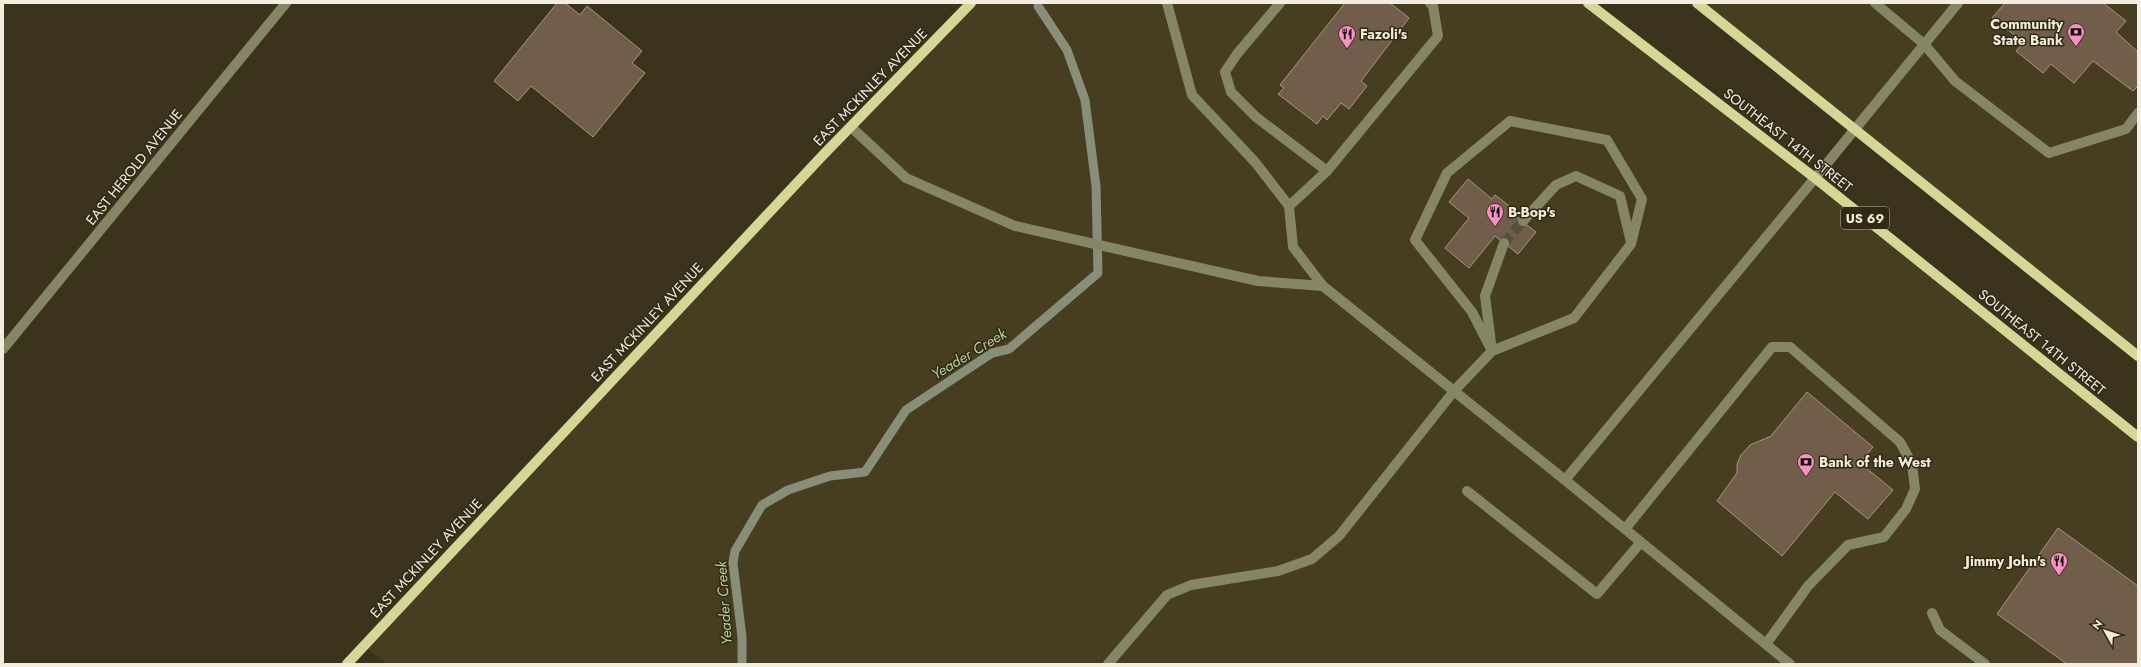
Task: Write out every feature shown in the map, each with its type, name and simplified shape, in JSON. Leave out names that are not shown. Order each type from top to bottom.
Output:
[{"type":"main road","name":"EAST MCKINLEY AVENUE","points":[[347,664],[851,127],[972,3]]},
{"type":"main road","name":"SOUTHEAST 14TH STREET","points":[[1588,3],[1816,178],[2138,437]]},
{"type":"main road","points":[[1697,3],[2138,356]]},
{"type":"street","name":"EAST HEROLD AVENUE","points":[[3,349],[286,3]]},
{"type":"street","points":[[1167,3],[1192,95],[1255,162],[1289,206],[1293,247],[1323,286],[1642,542],[1790,664]]},
{"type":"street","points":[[1280,3],[1237,54],[1226,72],[1231,92],[1256,117],[1327,171]]},
{"type":"street","points":[[1289,206],[1327,171],[1438,36],[1433,6],[1430,3]]},
{"type":"street","points":[[1875,3],[1924,44],[1956,81],[2049,154],[2126,129],[2138,113]]},
{"type":"street","points":[[1565,480],[1816,178],[1958,3]]},
{"type":"street","points":[[1108,664],[1167,595],[1191,585],[1278,571],[1312,559],[1339,536],[1454,391],[1492,351],[1574,318],[1631,244],[1642,199],[1607,140],[1510,121],[1447,173],[1415,240],[1472,312],[1492,351]]},
{"type":"street","points":[[851,127],[906,178],[1015,226],[1258,281],[1323,286]]},
{"type":"street","points":[[1523,221],[1556,185],[1576,176],[1620,196],[1631,244]]},
{"type":"street","points":[[1492,351],[1485,296],[1504,243]]},
{"type":"street","points":[[1625,529],[1772,347],[1790,347],[1900,442],[1912,464],[1915,489],[1906,509],[1884,537],[1848,545],[1808,586],[1766,644]]},
{"type":"street","points":[[1467,491],[1597,594],[1642,542]]},
{"type":"street","points":[[1932,613],[1940,630],[1985,664]]},
{"type":"shaded area","points":[[971,3],[1588,3],[2138,437],[2138,664],[387,664],[363,645]]},
{"type":"shaded area","points":[[1697,3],[2138,3],[2138,356]]},
{"type":"building","points":[[557,3],[565,3],[580,15],[587,6],[642,51],[632,63],[645,73],[593,137],[531,86],[518,101],[494,81]]},
{"type":"building","name":"Fazoli's","points":[[1345,3],[1390,3],[1409,18],[1361,81],[1367,86],[1349,109],[1341,103],[1327,120],[1323,116],[1317,124],[1278,94],[1284,88],[1280,85]]},
{"type":"building","name":"Community State Bank","points":[[2005,3],[2103,3],[2126,21],[2116,32],[2138,52],[2138,86],[2133,91],[2093,61],[2074,83],[2051,64],[2043,73],[2016,51],[2024,42],[1992,18]]},
{"type":"building","name":"B-Bop's","points":[[1468,179],[1492,199],[1495,195],[1516,211],[1513,214],[1536,232],[1518,254],[1495,236],[1469,268],[1445,248],[1469,218],[1449,202]]},
{"type":"building","name":"Bank of the West","points":[[1807,392],[1873,447],[1860,463],[1893,490],[1868,519],[1835,492],[1782,556],[1717,501],[1737,473],[1737,464],[1741,455],[1750,445],[1771,436]]},
{"type":"building","points":[[2058,528],[2138,586],[2138,664],[2067,664],[1997,614]]},
{"type":"waterway","name":"Yeader Creek","points":[[742,664],[742,637],[733,563],[735,551],[762,505],[788,490],[830,476],[865,472],[906,410],[992,353],[1009,349],[1098,273],[1096,186],[1085,100],[1067,50],[1038,6]]},
{"type":"tunnel","points":[[1504,243],[1523,221]]},
{"type":"place","name":"Community State Bank","points":[[2076,47]]},
{"type":"place","name":"Fazoli's","points":[[1347,49]]},
{"type":"place","name":"B-Bop's","points":[[1495,227]]},
{"type":"place","name":"Bank of the West","points":[[1806,477]]},
{"type":"place","name":"Jimmy John's","points":[[2059,576]]}]
